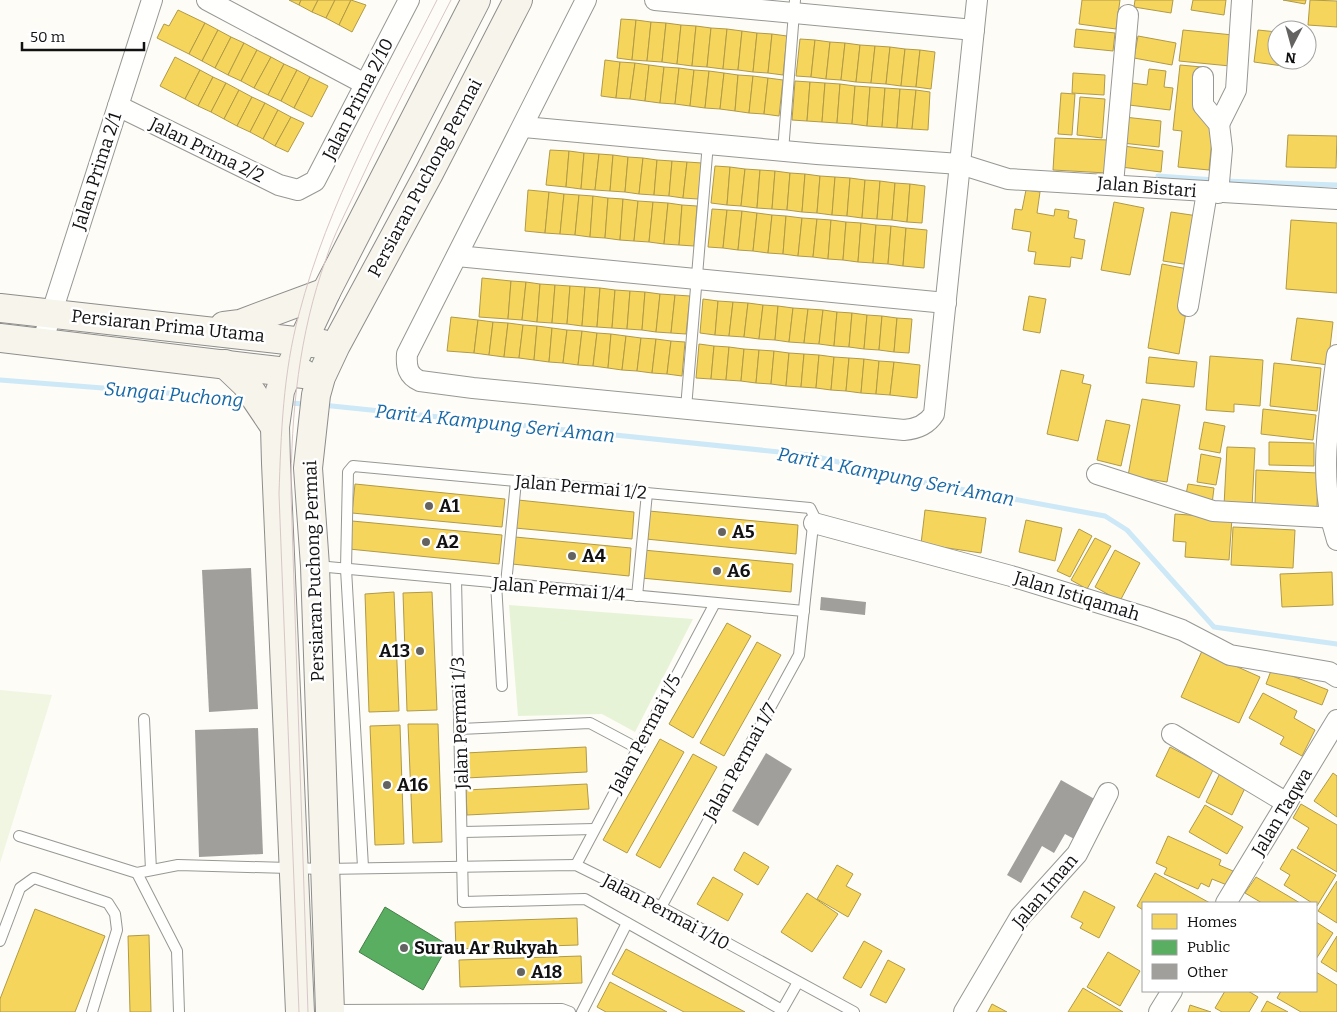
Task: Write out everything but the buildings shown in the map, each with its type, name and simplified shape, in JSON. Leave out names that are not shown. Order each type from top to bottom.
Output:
[{"type":"main road","name":"Persiaran Puchong Permai","points":[[300,1012],[275,426],[284,382],[326,292],[476,0]]},
{"type":"main road","name":"Persiaran Puchong Permai","points":[[330,1011],[315,566],[308,468],[318,386],[336,345],[433,165],[518,0]]},
{"type":"main road","points":[[205,330],[240,324],[326,292]]},
{"type":"main road","name":"Persiaran Prima Utama","points":[[0,308],[336,345]]},
{"type":"main road","name":"Persiaran Prima Utama","points":[[0,338],[225,364],[284,382],[318,386]]},
{"type":"main road","points":[[225,364],[246,384],[275,426]]},
{"type":"street","name":"Jalan Prima 2/1","points":[[42,343],[152,0]]},
{"type":"street","points":[[206,0],[365,84]]},
{"type":"street","name":"Jalan Prima 2/10","points":[[298,190],[315,181],[409,0]]},
{"type":"street","points":[[586,0],[524,127],[407,354],[406,366],[412,378],[420,381],[473,388],[914,429],[929,422],[934,414],[977,0]]},
{"type":"street","points":[[655,0],[794,7],[974,30]]},
{"type":"street","points":[[1188,306],[1222,149],[1219,124],[1236,90],[1242,0]]},
{"type":"street","points":[[1113,184],[1128,15]]},
{"type":"street","points":[[1203,77],[1202,105],[1219,124]]},
{"type":"street","name":"Jalan Prima 2/2","points":[[118,106],[279,186],[298,190]]},
{"type":"street","name":"Jalan Bistari","points":[[524,127],[784,151],[960,164],[1008,179],[1215,186],[1337,199]]},
{"type":"street","points":[[457,256],[698,278],[946,304]]},
{"type":"street","points":[[1337,355],[1324,461],[1337,540]]},
{"type":"street","points":[[1097,474],[1213,511],[1333,518]]},
{"type":"street","name":"Jalan Istiqamah","points":[[814,523],[1011,576],[1145,617],[1182,630],[1230,655],[1329,672],[1337,677]]},
{"type":"street","name":"Jalan Taqwa","points":[[1227,902],[1337,720]]},
{"type":"street","points":[[1172,734],[1287,803]]},
{"type":"street","name":"Jalan Iman","points":[[964,1012],[1020,917],[1077,854],[1108,793]]},
{"type":"street","points":[[1159,1012],[1171,992]]},
{"type":"lane","points":[[784,151],[794,7]]},
{"type":"lane","points":[[686,408],[708,143]]},
{"type":"lane","name":"Jalan Permai 1/2","points":[[346,569],[348,472],[353,466],[810,508],[814,516],[814,523]]},
{"type":"lane","points":[[502,686],[501,583],[516,481]]},
{"type":"lane","points":[[638,596],[647,493]]},
{"type":"lane","points":[[804,611],[814,523]]},
{"type":"lane","name":"Jalan Permai 1/4","points":[[315,566],[804,611]]},
{"type":"lane","points":[[346,569],[363,868]]},
{"type":"lane","name":"Jalan Permai 1/3","points":[[456,579],[464,866]]},
{"type":"lane","name":"Jalan Permai 1/5","points":[[576,865],[715,603]]},
{"type":"lane","name":"Jalan Permai 1/7","points":[[661,908],[799,655],[804,611]]},
{"type":"lane","points":[[144,719],[151,870]]},
{"type":"lane","points":[[460,729],[590,723],[637,748]]},
{"type":"lane","points":[[463,832],[594,829]]},
{"type":"lane","points":[[19,836],[137,872],[177,952],[179,1012]]},
{"type":"lane","name":"Jalan Permai 1/10","points":[[137,872],[178,865],[324,868],[576,865],[661,908],[854,1012]]},
{"type":"lane","name":"Jalan Permai 1/10","points":[[464,866],[463,902],[584,899],[782,1011]]},
{"type":"lane","points":[[0,941],[20,888],[34,878],[108,903],[115,914],[116,930],[92,1012]]},
{"type":"lane","points":[[582,1012],[628,923]]},
{"type":"lane","points":[[782,1011],[798,982]]},
{"type":"lane","points":[[330,1011],[562,1009],[570,1012]]},
{"type":"green space","points":[[509,605],[693,619],[635,732],[602,714],[518,716]]},
{"type":"green space","points":[[0,690],[52,695],[0,863]]},
{"type":"waterway","points":[[1158,176],[1215,180]]},
{"type":"waterway","points":[[1224,181],[1337,185]]},
{"type":"waterway","name":"Sungai Puchong","points":[[0,380],[244,399]]},
{"type":"waterway","name":"Sungai Puchong","points":[[287,403],[306,404]]},
{"type":"waterway","name":"Parit A Kampung Seri Aman","points":[[322,405],[809,455],[922,482],[1105,516],[1127,530],[1214,627],[1337,644]]},
{"type":"tram line","points":[[299,1012],[279,494],[286,381],[299,314],[325,232],[359,154],[437,0]]},
{"type":"tram line","points":[[308,1012],[291,493],[291,463],[298,374],[309,316],[333,240],[380,139],[451,0]]},
{"type":"place","name":"A1","points":[[429,506]]},
{"type":"place","name":"A5","points":[[722,532]]},
{"type":"place","name":"A2","points":[[426,542]]},
{"type":"place","name":"A4","points":[[572,556]]},
{"type":"place","name":"A6","points":[[717,571]]},
{"type":"place","name":"A13","points":[[420,651]]},
{"type":"place","name":"A16","points":[[387,785]]},
{"type":"place","name":"Surau Ar Rukyah","points":[[404,948]]},
{"type":"place","name":"A18","points":[[521,972]]}]
